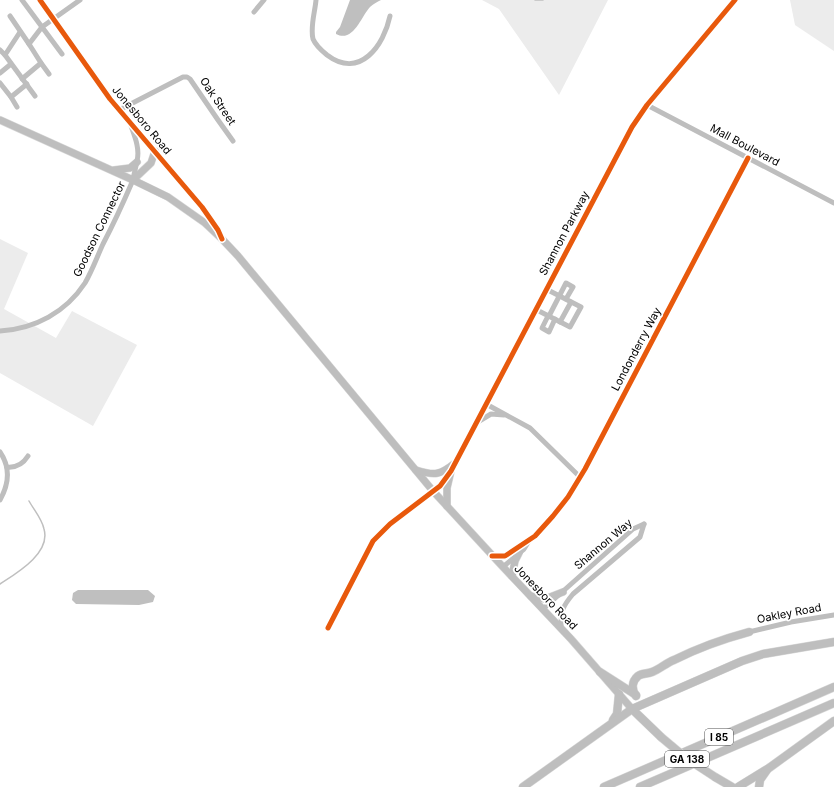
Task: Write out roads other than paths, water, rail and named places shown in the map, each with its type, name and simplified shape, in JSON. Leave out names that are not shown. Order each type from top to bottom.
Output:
[{"type":"highway","points":[[636,696],[633,686],[634,680],[640,675],[652,672],[674,660],[719,640],[749,632]]},
{"type":"highway","points":[[523,787],[632,709],[742,661],[763,654],[834,642]]},
{"type":"highway","points":[[600,672],[636,696],[646,700],[652,700]]},
{"type":"highway","name":"I 85","points":[[604,787],[834,688]]},
{"type":"highway","points":[[612,723],[617,714],[619,694]]},
{"type":"highway","name":"I 85","points":[[640,787],[834,704]]},
{"type":"highway","name":"Jonesboro Road","points":[[632,709],[661,737],[686,758],[728,786]]},
{"type":"highway","points":[[738,787],[768,768],[834,721]]},
{"type":"highway","points":[[759,787],[762,777],[768,768]]},
{"type":"main road","name":"GA 138","points":[[0,120],[134,180]]},
{"type":"main road","points":[[134,180],[151,163],[155,151]]},
{"type":"main road","points":[[112,170],[130,168],[137,162]]},
{"type":"main road","name":"Jonesboro Road","points":[[134,180],[157,191],[178,204],[204,223],[222,239],[238,256],[446,506],[561,627],[632,709]]},
{"type":"main road","points":[[416,470],[439,474],[455,463]]},
{"type":"main road","points":[[446,506],[447,488],[451,471]]},
{"type":"main road","points":[[512,576],[515,561],[519,553]]},
{"type":"main road","points":[[530,596],[544,599],[563,592]]},
{"type":"street","points":[[22,0],[62,54]]},
{"type":"street","name":"Jonesboro Road","points":[[40,0],[119,110],[202,207],[218,230],[222,239]]},
{"type":"street","points":[[29,44],[42,27],[80,0]]},
{"type":"street","points":[[254,12],[264,0]]},
{"type":"street","points":[[316,0],[312,28],[314,40],[319,48],[331,58],[341,62],[351,64],[360,62],[369,57],[376,50],[388,28],[390,16]]},
{"type":"street","name":"Shannon Parkway","points":[[328,628],[373,542],[390,524],[443,482],[451,471],[632,127],[647,105],[736,0]]},
{"type":"street","points":[[10,16],[49,74]]},
{"type":"street","points":[[5,56],[20,32]]},
{"type":"street","points":[[0,50],[35,96]]},
{"type":"street","points":[[22,79],[41,63]]},
{"type":"street","points":[[0,73],[11,64]]},
{"type":"street","name":"Oak Street","points":[[119,110],[183,77],[187,77],[190,78],[233,141]]},
{"type":"street","points":[[0,83],[17,107]]},
{"type":"street","points":[[11,97],[27,84]]},
{"type":"street","name":"Mall Boulevard","points":[[647,105],[834,203]]},
{"type":"street","name":"Jonesboro Road","points":[[129,122],[136,138],[138,149],[137,162],[134,170],[134,180]]},
{"type":"street","name":"Londonderry Way","points":[[503,567],[519,553],[529,540],[554,516],[580,477],[748,158]]},
{"type":"street","name":"Goodson Connector","points":[[0,331],[23,328],[37,323],[60,310],[74,297],[85,282],[134,180]]},
{"type":"street","points":[[566,283],[573,287],[568,301],[558,321],[549,332],[542,328],[566,283]]},
{"type":"street","points":[[535,309],[570,327],[581,307],[546,289]]},
{"type":"street","points":[[486,404],[530,428],[580,477]]},
{"type":"street","points":[[476,423],[491,414],[502,414],[512,418]]},
{"type":"street","points":[[0,452],[5,459],[7,467],[7,484],[0,500]]},
{"type":"street","points":[[7,467],[13,468],[19,465],[28,456]]},
{"type":"street","name":"Shannon Way","points":[[543,609],[633,529],[644,524],[640,536],[573,594],[565,604],[561,613],[561,627]]},
{"type":"street","name":"Londonderry Way","points":[[492,556],[505,556],[529,540]]},
{"type":"street","name":"Oakley Road","points":[[749,632],[791,622],[834,615]]},
{"type":"waterway","points":[[535,0],[543,0]]},
{"type":"waterway","points":[[0,584],[23,568],[38,554],[45,538],[44,529],[40,518],[29,501]]}]
